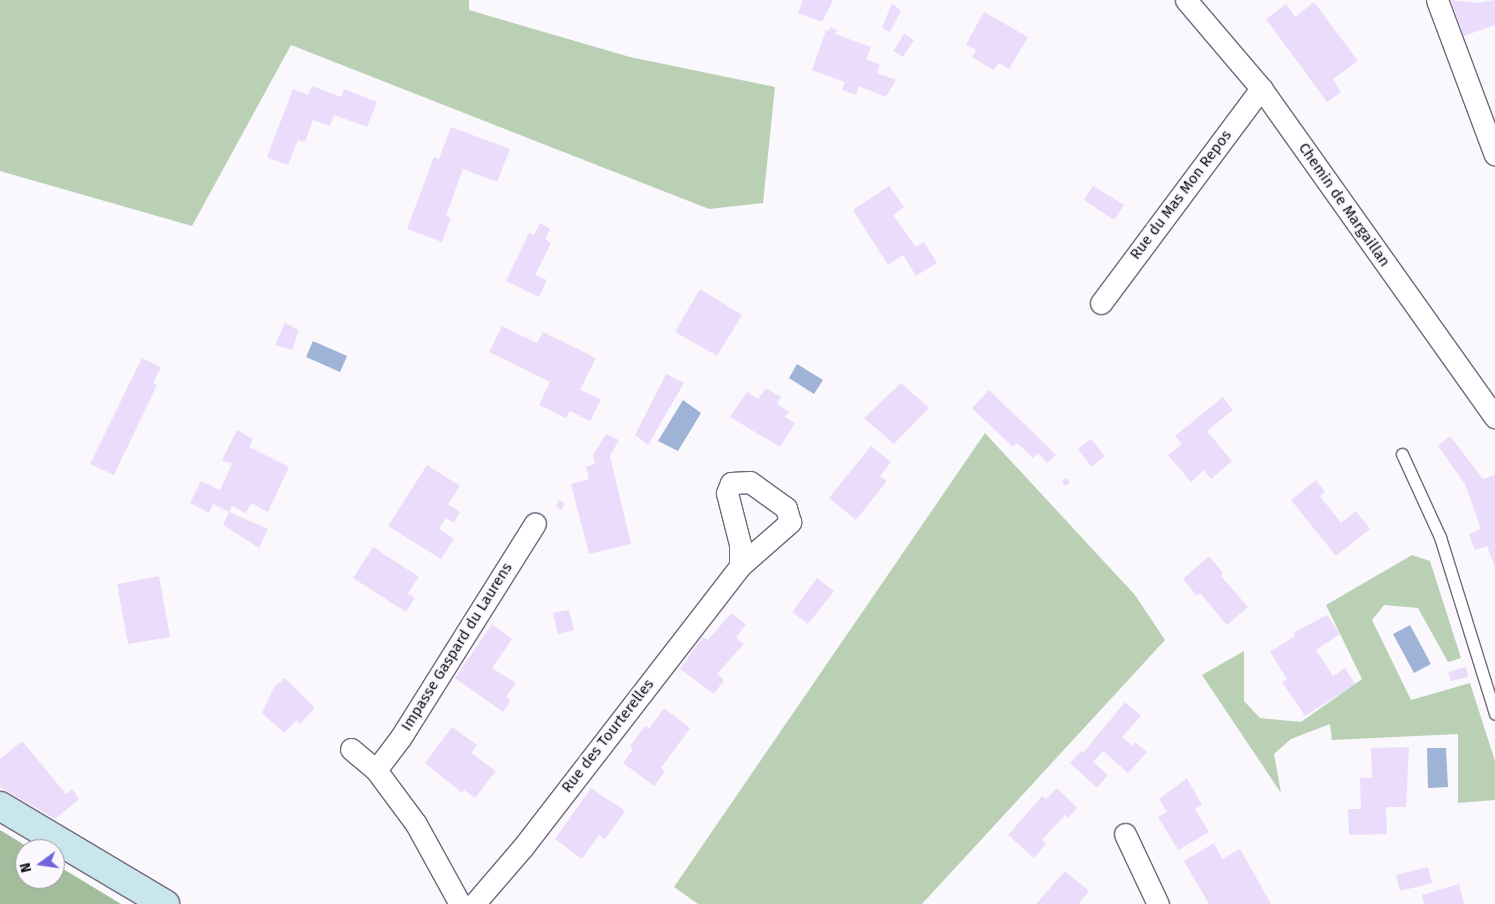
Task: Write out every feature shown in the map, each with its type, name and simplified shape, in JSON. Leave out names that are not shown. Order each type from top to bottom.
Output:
[{"type":"street","name":"Chemin de Margaillan","points":[[1186,0],[1261,88],[1495,417]]},
{"type":"street","points":[[1436,0],[1495,155]]},
{"type":"street","name":"Rue du Mas Mon Repos","points":[[1101,303],[1261,88]]},
{"type":"street","name":"Impasse Gaspard du Laurens","points":[[376,770],[401,737],[535,523]]},
{"type":"street","name":"Rue des Tourterelles","points":[[474,904],[522,848],[740,566]]},
{"type":"street","points":[[350,749],[376,770],[416,824],[460,904]]},
{"type":"street","points":[[0,806],[165,904]]},
{"type":"street","points":[[1125,834],[1158,904]]},
{"type":"lane","points":[[1402,454],[1440,537],[1495,714]]},
{"type":"green space","points":[[0,0],[469,0],[469,10],[630,57],[775,87],[763,203],[709,209],[291,45],[192,226],[0,171]]},
{"type":"green space","points":[[985,433],[1135,595],[1165,640],[922,904],[698,904],[674,887]]},
{"type":"green space","points":[[1412,555],[1430,561],[1461,658],[1448,662],[1418,608],[1384,605],[1372,620],[1411,700],[1470,683],[1495,761],[1495,800],[1458,803],[1458,734],[1332,740],[1330,724],[1291,739],[1274,754],[1281,793],[1202,675],[1244,651],[1244,701],[1260,718],[1301,722],[1362,679],[1326,605]]},
{"type":"green space","points":[[0,830],[15,839],[15,889],[65,889],[65,870],[121,904],[0,904]]},
{"type":"water","points":[[313,341],[347,356],[340,372],[306,357]]},
{"type":"water","points":[[797,364],[823,380],[814,394],[789,378]]},
{"type":"water","points":[[683,400],[701,413],[678,451],[658,441]]},
{"type":"water","points":[[1410,625],[1431,664],[1414,673],[1393,634]]},
{"type":"water","points":[[1427,748],[1446,748],[1448,787],[1428,788]]},
{"type":"building","points":[[803,0],[833,0],[822,22],[798,13]]},
{"type":"building","points":[[1451,0],[1478,3],[1495,0],[1495,25],[1464,36]]},
{"type":"building","points":[[1314,2],[1358,61],[1333,79],[1341,92],[1327,102],[1266,19],[1286,4],[1295,17]]},
{"type":"building","points":[[892,3],[901,11],[890,32],[882,28]]},
{"type":"building","points":[[984,12],[1028,37],[1009,69],[999,63],[994,70],[972,57],[976,50],[966,44]]},
{"type":"building","points":[[830,27],[837,30],[835,34],[871,47],[866,59],[880,65],[877,73],[896,80],[886,97],[859,86],[856,95],[842,90],[845,82],[812,70],[826,30],[829,32]]},
{"type":"building","points":[[904,34],[914,40],[903,57],[893,51]]},
{"type":"building","points":[[312,86],[341,97],[344,89],[377,102],[367,127],[334,115],[330,126],[313,120],[305,142],[298,140],[288,165],[267,157],[293,89],[308,95]]},
{"type":"building","points":[[451,127],[510,149],[497,182],[463,169],[446,216],[451,218],[442,242],[407,229],[434,157],[439,159]]},
{"type":"building","points":[[889,186],[904,207],[893,215],[916,247],[924,242],[937,263],[916,276],[903,255],[888,265],[853,210]]},
{"type":"building","points":[[1093,186],[1124,205],[1114,220],[1084,200]]},
{"type":"building","points":[[540,223],[550,229],[545,239],[551,243],[535,275],[547,280],[539,297],[506,281],[529,233],[534,235]]},
{"type":"building","points":[[700,289],[742,315],[717,356],[675,332]]},
{"type":"building","points":[[285,323],[299,330],[292,350],[275,345]]},
{"type":"building","points":[[502,326],[537,343],[543,332],[596,358],[580,390],[601,399],[590,421],[570,411],[566,418],[539,405],[550,382],[489,352]]},
{"type":"building","points":[[142,358],[161,367],[153,383],[157,385],[114,475],[90,464]]},
{"type":"building","points":[[666,374],[684,383],[648,445],[635,435]]},
{"type":"building","points":[[901,383],[929,408],[894,444],[864,418]]},
{"type":"building","points":[[766,388],[781,397],[777,404],[789,412],[785,417],[795,423],[780,447],[730,417],[747,392],[758,399]]},
{"type":"building","points":[[989,390],[1056,455],[1047,463],[1038,453],[1033,458],[1017,443],[1013,447],[977,413],[972,408]]},
{"type":"building","points":[[1223,397],[1233,410],[1207,431],[1232,461],[1211,479],[1204,470],[1191,482],[1168,455],[1182,444],[1175,436]]},
{"type":"building","points":[[237,430],[253,439],[249,447],[289,467],[268,512],[251,503],[246,513],[232,506],[229,512],[213,504],[209,513],[190,503],[201,481],[220,490],[232,464],[222,460]]},
{"type":"building","points":[[606,434],[619,440],[610,456],[631,544],[589,554],[571,484],[589,479],[586,467],[595,464],[593,455]]},
{"type":"building","points":[[1450,436],[1483,479],[1495,475],[1495,568],[1487,546],[1475,550],[1469,534],[1481,529],[1465,484],[1438,446]]},
{"type":"building","points":[[1091,439],[1105,456],[1091,467],[1078,449]]},
{"type":"building","points":[[871,446],[891,462],[880,476],[887,481],[856,520],[829,498]]},
{"type":"building","points":[[427,465],[460,486],[448,504],[460,512],[454,523],[446,518],[439,529],[454,539],[441,559],[388,526]]},
{"type":"building","points":[[1066,478],[1070,483],[1065,486],[1062,481]]},
{"type":"building","points":[[1316,480],[1325,492],[1320,496],[1341,523],[1356,511],[1370,529],[1336,556],[1291,500]]},
{"type":"building","points":[[559,500],[565,504],[561,510],[556,506]]},
{"type":"building","points":[[229,512],[268,529],[259,548],[223,525]]},
{"type":"building","points":[[373,547],[419,577],[408,593],[415,598],[406,612],[353,578]]},
{"type":"building","points":[[1209,556],[1223,573],[1221,576],[1248,607],[1227,625],[1200,593],[1197,596],[1183,579]]},
{"type":"building","points":[[159,576],[170,637],[128,644],[117,584]]},
{"type":"building","points":[[817,578],[834,591],[808,624],[792,612]]},
{"type":"building","points":[[569,610],[574,630],[558,634],[553,613]]},
{"type":"building","points":[[731,613],[746,624],[736,638],[744,644],[717,674],[724,680],[714,694],[680,669],[703,637],[708,640]]},
{"type":"building","points":[[1327,615],[1340,634],[1316,650],[1333,676],[1345,668],[1355,684],[1305,716],[1282,682],[1287,679],[1270,652],[1295,636],[1294,632]]},
{"type":"building","points":[[492,624],[512,639],[492,668],[516,683],[506,697],[511,700],[503,712],[455,678]]},
{"type":"building","points":[[1466,667],[1468,677],[1451,681],[1448,672]]},
{"type":"building","points":[[285,678],[315,708],[300,724],[297,720],[284,733],[262,713],[274,687]]},
{"type":"building","points":[[1125,702],[1141,716],[1122,737],[1132,746],[1135,742],[1147,752],[1128,773],[1103,751],[1093,762],[1108,775],[1097,788],[1070,763],[1081,751],[1083,753]]},
{"type":"building","points":[[664,708],[690,728],[661,768],[665,771],[654,786],[623,763],[633,749],[630,746],[645,726],[649,729]]},
{"type":"building","points":[[452,727],[477,745],[471,753],[496,771],[475,798],[464,790],[462,793],[425,763]]},
{"type":"building","points":[[22,741],[66,794],[72,789],[79,799],[55,819],[0,787],[0,759]]},
{"type":"building","points":[[1409,747],[1406,807],[1386,807],[1387,834],[1349,835],[1348,809],[1361,809],[1360,778],[1372,778],[1371,748]]},
{"type":"building","points":[[1187,778],[1202,805],[1195,809],[1209,832],[1178,850],[1158,817],[1167,812],[1159,799]]},
{"type":"building","points":[[591,788],[625,811],[605,839],[599,835],[582,859],[555,839]]},
{"type":"building","points":[[1057,788],[1077,808],[1068,818],[1065,815],[1042,840],[1046,844],[1034,858],[1008,835],[1042,796],[1046,799]]},
{"type":"building","points":[[1214,843],[1222,859],[1240,849],[1271,904],[1209,904],[1184,861]]},
{"type":"building","points":[[1428,867],[1432,883],[1400,891],[1396,875]]},
{"type":"building","points":[[1065,871],[1089,891],[1079,904],[1036,904]]},
{"type":"building","points":[[1459,884],[1464,904],[1424,904],[1422,895]]}]
